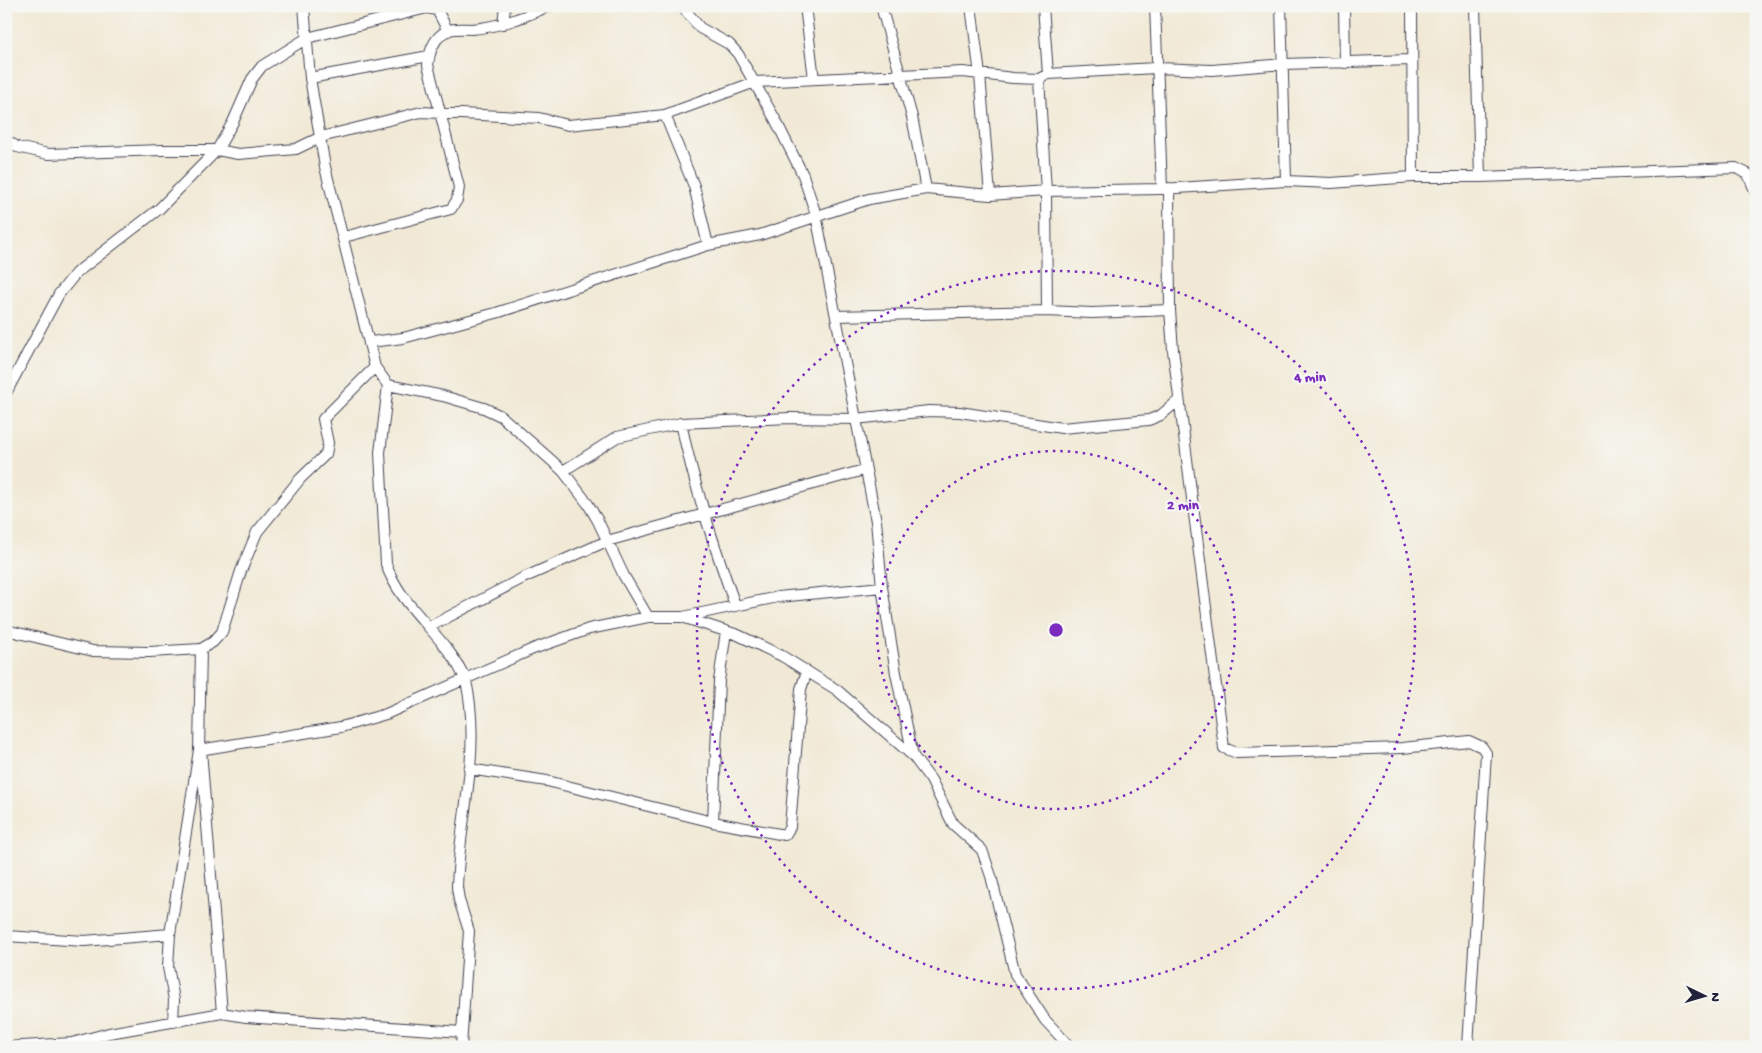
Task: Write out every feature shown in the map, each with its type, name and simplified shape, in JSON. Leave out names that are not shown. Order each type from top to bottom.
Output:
[{"type":"street","points":[[304,6],[310,78],[325,167],[344,237],[362,319],[371,342],[375,367],[388,385],[380,453],[386,564],[390,578],[465,679],[472,724],[457,880],[459,900],[468,931],[461,1047]]},
{"type":"street","points":[[503,24],[505,6]]},
{"type":"street","points":[[344,237],[454,207],[459,194],[459,187],[428,65],[429,56],[441,35],[448,31],[503,24],[549,6]]},
{"type":"street","points":[[682,6],[700,28],[729,44],[738,54],[755,82],[803,175],[816,216],[864,470],[876,521],[882,587],[896,673],[913,756]]},
{"type":"street","points":[[805,6],[814,79]]},
{"type":"street","points":[[881,6],[912,117],[926,189]]},
{"type":"street","points":[[971,6],[980,75],[990,195]]},
{"type":"street","points":[[1043,6],[1047,311]]},
{"type":"street","points":[[1155,6],[1156,68],[1166,189],[1170,310],[1179,400],[1224,748],[1237,753],[1402,748],[1469,741],[1482,747],[1486,753],[1468,1047]]},
{"type":"street","points":[[1282,6],[1286,181]]},
{"type":"street","points":[[1344,6],[1345,63]]},
{"type":"street","points":[[1412,6],[1413,177]]},
{"type":"street","points":[[1475,6],[1480,177]]},
{"type":"street","points":[[6,392],[59,294],[76,273],[159,209],[217,150],[233,122],[252,79],[262,66],[307,38],[431,8],[437,10],[448,31]]},
{"type":"street","points":[[310,78],[429,56]]},
{"type":"street","points":[[6,140],[18,147],[48,154],[217,150],[238,154],[296,149],[321,137],[421,112],[539,118],[568,125],[665,114],[755,82],[963,72],[980,75],[1044,76],[1156,68],[1212,70],[1284,64],[1411,60]]},
{"type":"street","points":[[421,112],[436,95]]},
{"type":"street","points":[[665,114],[694,186],[708,245]]},
{"type":"street","points":[[371,342],[403,338],[496,314],[708,245],[760,235],[869,199],[926,189],[990,195],[1046,191],[1166,189],[1286,181],[1331,183],[1413,177],[1480,177],[1736,168],[1748,174],[1756,193]]},
{"type":"street","points":[[836,316],[1047,311],[1092,314],[1170,310]]},
{"type":"street","points":[[6,630],[94,651],[149,652],[201,649],[219,637],[241,570],[257,532],[300,479],[326,454],[328,443],[323,419],[375,367]]},
{"type":"street","points":[[388,385],[443,396],[484,408],[501,416],[562,471],[588,504],[624,576],[648,617]]},
{"type":"street","points":[[562,471],[617,437],[682,423],[790,418],[855,419],[930,411],[960,412],[1062,428],[1149,420],[1161,415],[1179,400]]},
{"type":"street","points":[[682,423],[692,475],[703,514],[735,605]]},
{"type":"street","points":[[428,627],[523,578],[607,541],[864,470]]},
{"type":"street","points":[[200,750],[342,727],[386,714],[533,649],[572,635],[648,617],[682,617],[778,597],[882,587]]},
{"type":"street","points":[[682,617],[726,631],[782,656],[807,671],[837,690],[913,756],[931,780],[954,824],[982,850],[991,876],[1016,974],[1045,1020],[1070,1047]]},
{"type":"street","points":[[713,822],[719,680],[726,631]]},
{"type":"street","points":[[201,649],[200,750],[222,1013]]},
{"type":"street","points":[[469,769],[547,781],[713,822],[780,835],[789,833],[801,689],[807,671]]},
{"type":"street","points":[[173,1022],[174,1000],[168,967],[170,934],[200,750]]},
{"type":"street","points":[[6,936],[84,940],[170,934]]},
{"type":"street","points":[[6,1047],[72,1043],[109,1033],[222,1013],[255,1018],[462,1032]]}]
